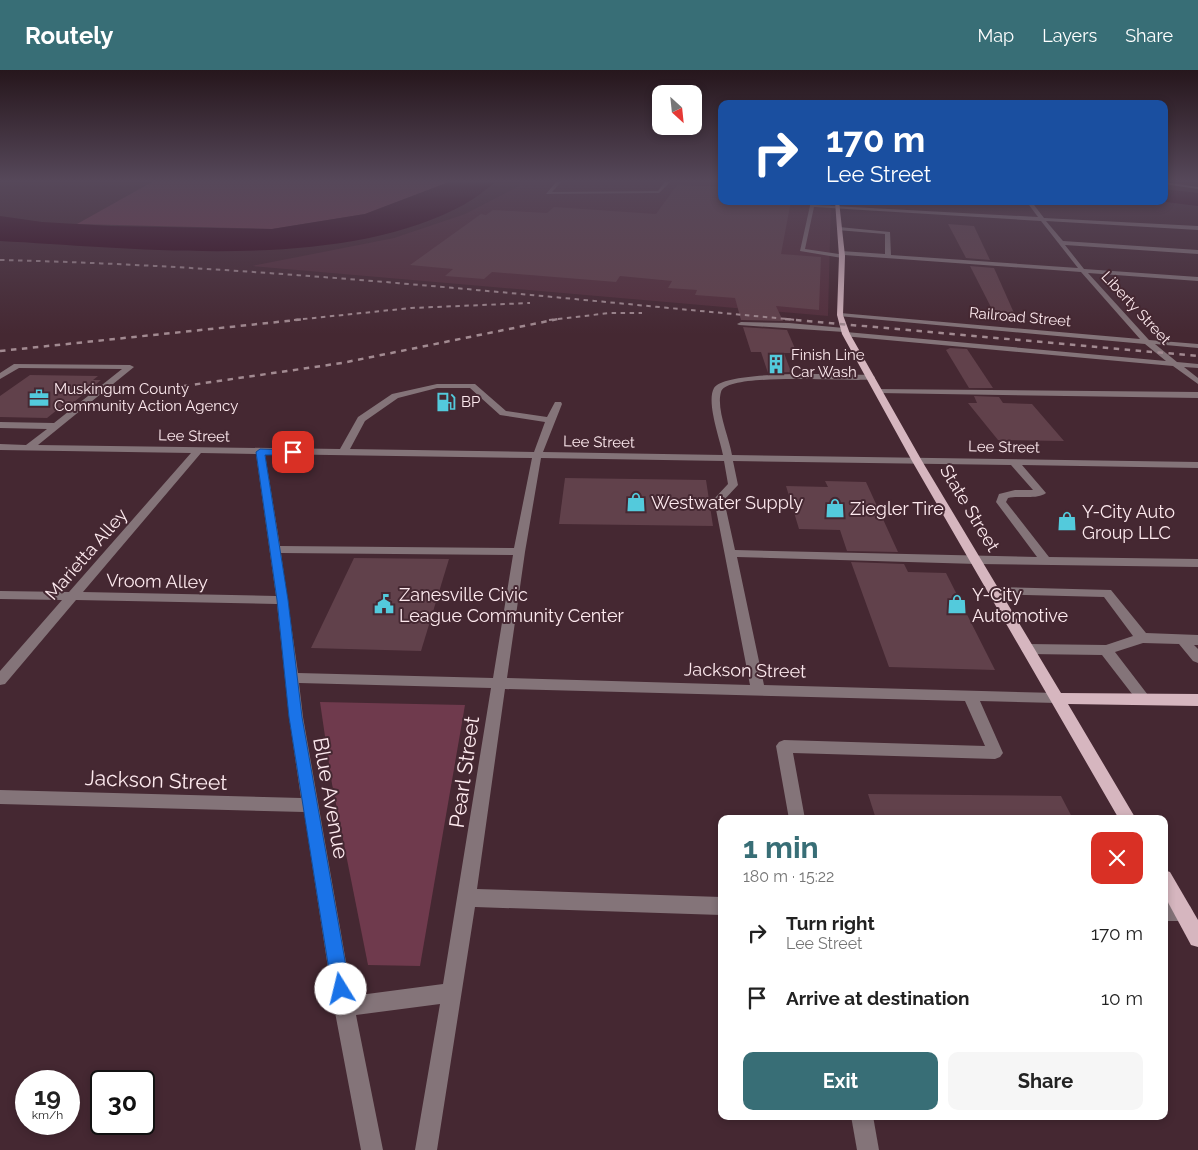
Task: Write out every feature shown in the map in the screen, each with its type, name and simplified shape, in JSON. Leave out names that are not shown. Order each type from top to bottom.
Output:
[{"type":"main road","name":"State Street","points":[[839,232],[842,254],[840,315],[845,332],[917,461],[1126,815]]},
{"type":"main road","name":"Jackson Street","points":[[1057,698],[1198,700]]},
{"type":"main road","points":[[1168,885],[1198,938]]},
{"type":"street","points":[[806,232],[802,250],[1198,279]]},
{"type":"street","points":[[881,232],[888,233],[888,256]]},
{"type":"street","name":"Liberty Street","points":[[1055,232],[1083,271],[1146,341],[1198,382]]},
{"type":"street","points":[[1062,242],[1198,252]]},
{"type":"street","name":"Railroad Street","points":[[840,315],[1198,346]]},
{"type":"street","name":"Railroad Street","points":[[741,324],[790,325],[1198,366]]},
{"type":"street","points":[[0,377],[17,366],[130,367],[28,448]]},
{"type":"street","points":[[758,690],[719,499],[733,485],[724,432],[714,408],[717,390],[722,384],[757,377],[871,377]]},
{"type":"street","points":[[343,453],[361,419],[395,396],[437,386],[472,386],[503,413],[550,420]]},
{"type":"street","points":[[878,391],[1198,394]]},
{"type":"street","name":"Pearl Street","points":[[426,1150],[467,898],[518,552],[537,456],[558,404]]},
{"type":"street","points":[[0,425],[56,426]]},
{"type":"street","name":"Lee Street","points":[[0,447],[1198,465]]},
{"type":"street","name":"Marietta Alley","points":[[0,680],[198,450]]},
{"type":"street","name":"Blue Avenue","points":[[260,452],[282,600],[296,717],[344,1007],[372,1150]]},
{"type":"street","points":[[1014,462],[1041,493],[1009,494],[1003,496],[1001,502],[1046,561]]},
{"type":"street","points":[[275,549],[518,552]]},
{"type":"street","points":[[730,553],[977,560],[1198,563]]},
{"type":"street","points":[[995,591],[1107,593],[1142,638]]},
{"type":"street","name":"Vroom Alley","points":[[0,595],[282,600]]},
{"type":"street","points":[[1028,649],[1106,650],[1142,638],[1198,640]]},
{"type":"street","points":[[1182,639],[1198,658]]},
{"type":"street","points":[[1106,650],[1144,699]]},
{"type":"street","name":"Jackson Street","points":[[292,678],[1057,698]]},
{"type":"street","points":[[796,815],[784,746],[995,753],[970,696]]},
{"type":"street","name":"Jackson Street","points":[[0,797],[311,805]]},
{"type":"street","points":[[467,898],[718,906]]},
{"type":"street","points":[[1168,912],[1184,912]]},
{"type":"street","points":[[344,1007],[451,993]]},
{"type":"street","points":[[863,1120],[868,1150]]},
{"type":"shaded area","points":[[0,232],[389,232],[359,240],[300,248],[238,251],[175,251],[0,241]]},
{"type":"shaded area","points":[[411,232],[830,232],[828,316],[252,266],[394,238]]},
{"type":"shaded area","points":[[320,702],[465,705],[420,966],[368,965],[332,784]]},
{"type":"building","points":[[455,232],[785,232],[781,254],[821,257],[819,310],[776,306],[783,321],[741,320],[735,298],[695,295],[697,290],[668,288],[672,281],[620,276],[616,282],[492,272],[484,279],[445,276],[453,269],[410,265]]},
{"type":"building","points":[[952,232],[977,232],[990,260],[966,258]]},
{"type":"building","points":[[970,266],[994,268],[1014,313],[998,321]]},
{"type":"building","name":"Finish Line Car Wash","points":[[743,327],[787,330],[797,353],[784,353],[791,372],[768,373],[761,352],[751,352]]},
{"type":"building","points":[[950,348],[967,349],[993,388],[969,388],[946,350]]},
{"type":"building","name":"Muskingum County Community Action Agency","points":[[30,375],[98,376],[93,380],[101,380],[64,410],[57,410],[47,418],[0,417],[0,396]]},
{"type":"building","points":[[974,396],[999,397],[1003,403],[1032,404],[1064,441],[998,440],[968,403],[977,403]]},
{"type":"building","name":"Westwater Supply","points":[[565,478],[706,480],[713,526],[559,524]]},
{"type":"building","name":"Ziegler Tire","points":[[825,481],[866,482],[898,552],[847,551],[840,530],[799,529],[786,486],[828,487]]},
{"type":"building","name":"Zanesville Civic League Community Center","points":[[354,558],[449,559],[421,651],[311,648]]},
{"type":"building","points":[[851,562],[904,564],[908,572],[946,573],[995,670],[889,667]]},
{"type":"building","points":[[868,794],[1061,796],[1071,815],[875,815]]},
{"type":"railway","points":[[0,260],[100,263],[300,275],[798,320]]},
{"type":"railway","points":[[294,320],[411,308],[530,303]]},
{"type":"railway","points":[[549,320],[610,313],[642,313]]},
{"type":"railway","points":[[0,351],[306,319]]},
{"type":"railway","points":[[184,386],[342,363],[558,319]]},
{"type":"railway","points":[[785,319],[1198,356]]},
{"type":"place","name":"Finish Line Car Wash","points":[[776,364]]},
{"type":"place","name":"Muskingum County Community Action Agency","points":[[39,398]]},
{"type":"place","name":"BP","points":[[446,402]]},
{"type":"place","name":"Westwater Supply","points":[[636,502]]},
{"type":"place","name":"Ziegler Tire","points":[[835,508]]},
{"type":"place","name":"Y-City Auto Group LLC","points":[[1067,521]]},
{"type":"place","name":"Zanesville Civic League Community Center","points":[[384,604]]},
{"type":"place","name":"Y-City Automotive","points":[[957,604]]},
{"type":"route","points":[[293,452],[260,452],[282,600],[296,717],[341,989]]}]
